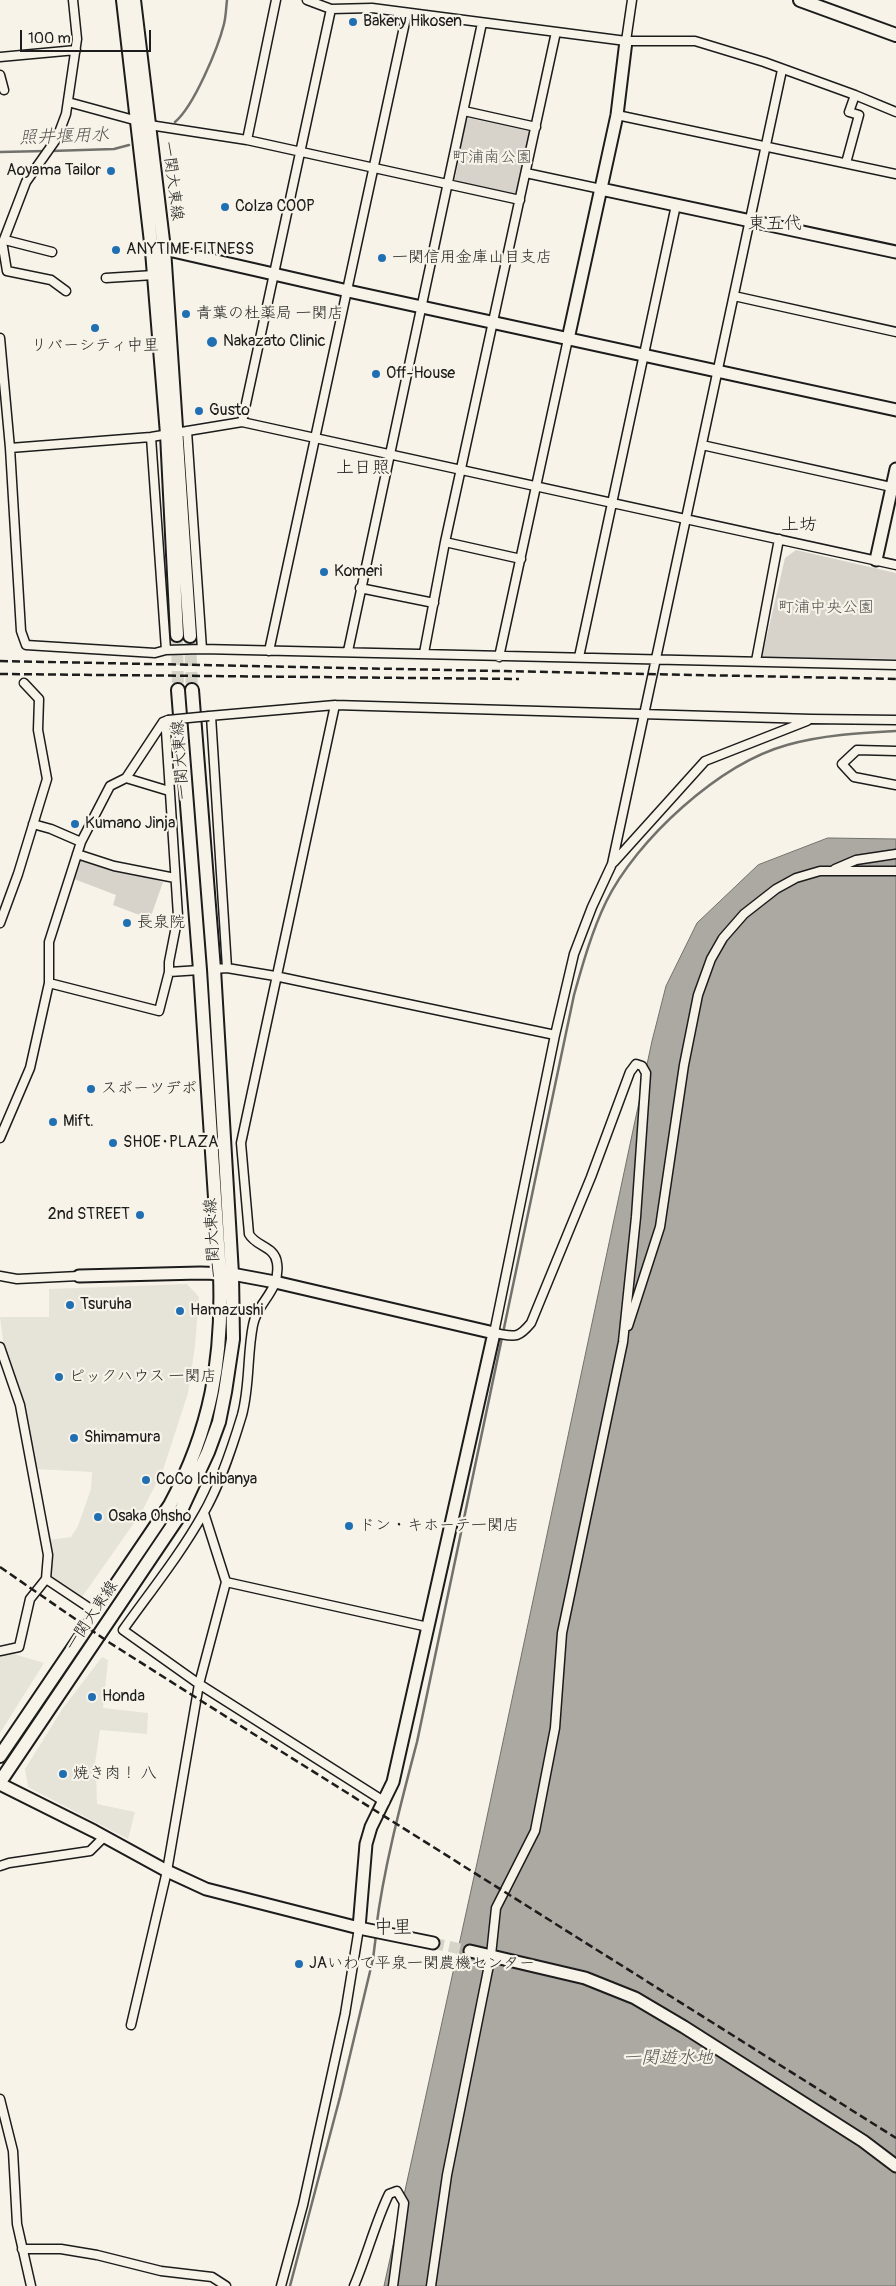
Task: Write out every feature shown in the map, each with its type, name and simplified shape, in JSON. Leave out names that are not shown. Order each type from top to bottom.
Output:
[{"type":"main road","name":"一関大東線","points":[[123,0],[143,122]]},
{"type":"main road","name":"一関大東線","points":[[134,0],[143,122],[177,433],[184,636]]},
{"type":"main road","points":[[800,0],[896,34]]},
{"type":"main road","name":"一関大東線","points":[[158,250],[154,275],[177,433]]},
{"type":"main road","name":"一関大東線","points":[[0,1783],[177,1518],[194,1486],[219,1422],[225,1392],[233,1339],[200,970],[178,690]]},
{"type":"main road","name":"一関大東線","points":[[0,1756],[170,1505],[186,1475],[200,1438],[219,1351],[226,1274],[220,968],[192,690]]},
{"type":"street","points":[[66,291],[51,280],[7,271],[3,246],[26,182],[62,127],[76,50],[73,0]]},
{"type":"street","points":[[247,140],[276,0]]},
{"type":"street","points":[[307,0],[331,9],[372,8],[626,41],[695,41],[856,95],[896,112]]},
{"type":"street","points":[[499,657],[617,115],[632,0]]},
{"type":"street","points":[[242,422],[331,9]]},
{"type":"street","points":[[270,651],[407,13]]},
{"type":"street","points":[[348,651],[482,23]]},
{"type":"street","points":[[424,653],[445,542],[556,32]]},
{"type":"street","points":[[0,57],[76,50]]},
{"type":"street","points":[[281,2286],[303,2205],[345,2014],[359,1928],[366,1844],[371,1828],[393,1782],[496,1333],[555,1035],[574,954],[592,907],[612,864],[782,70]]},
{"type":"street","points":[[0,75],[4,90]]},
{"type":"street","points":[[846,163],[859,115],[848,112],[856,95]]},
{"type":"street","points":[[68,102],[182,132],[247,140],[374,170],[520,200]]},
{"type":"street","points":[[464,111],[536,127]]},
{"type":"street","points":[[617,115],[896,174]]},
{"type":"street","points":[[526,173],[896,252]]},
{"type":"street","points":[[579,657],[676,205]]},
{"type":"street","points":[[3,246],[52,252]]},
{"type":"street","points":[[158,250],[896,410]]},
{"type":"street","points":[[106,278],[154,275]]},
{"type":"street","points":[[734,296],[896,332]]},
{"type":"street","points":[[0,338],[10,448],[21,631],[26,645],[156,653],[166,650],[202,648],[424,653],[499,657],[579,657],[896,665]]},
{"type":"street","points":[[10,448],[151,437],[242,422],[896,565]]},
{"type":"street","points":[[177,433],[202,648]]},
{"type":"street","points":[[151,437],[166,650]]},
{"type":"street","points":[[702,445],[894,487]]},
{"type":"street","points":[[876,560],[894,487],[896,469]]},
{"type":"street","points":[[756,661],[779,539]]},
{"type":"street","points":[[445,542],[521,558]]},
{"type":"street","points":[[360,588],[434,603]]},
{"type":"street","points":[[0,923],[44,792],[47,773],[38,730],[39,699],[24,683]]},
{"type":"street","points":[[335,705],[275,976],[241,1144],[249,1234],[253,1241],[271,1251],[274,1255],[277,1263],[275,1282],[270,1294],[256,1315],[253,1325],[249,1380],[242,1415],[223,1470],[204,1513],[183,1548],[122,1630],[199,1684],[385,1802]]},
{"type":"street","points":[[0,1138],[30,1068],[49,983],[49,942],[81,842],[110,786],[126,778],[166,721],[335,705],[811,720],[896,720]]},
{"type":"street","points":[[210,716],[220,968],[275,976],[555,1035]]},
{"type":"street","points":[[612,864],[705,761],[811,720]]},
{"type":"street","points":[[49,983],[159,1011],[169,972],[169,962],[178,916],[166,721]]},
{"type":"street","points":[[896,751],[857,750],[842,764],[854,777],[896,785]]},
{"type":"street","points":[[126,778],[169,791]]},
{"type":"street","points":[[33,824],[51,829],[81,842]]},
{"type":"street","points":[[77,854],[114,866],[175,878]]},
{"type":"street","points":[[832,870],[856,860],[896,854]]},
{"type":"street","points":[[623,1342],[660,1227],[684,1065],[698,995],[710,959],[723,938],[744,914],[776,889],[796,878],[820,871],[832,870],[896,871]]},
{"type":"street","points":[[169,972],[200,970]]},
{"type":"street","points":[[0,1276],[16,1279],[226,1274],[275,1282],[513,1337],[521,1335],[531,1323],[591,1177],[630,1072],[636,1064],[642,1066],[646,1073],[636,1217],[623,1342],[562,1632],[555,1728],[535,1832],[496,1908],[492,1955],[447,2175],[431,2286]]},
{"type":"street","points":[[0,1347],[20,1405],[48,1552],[46,1579],[30,1599],[19,1647],[0,1651]]},
{"type":"street","points":[[131,2025],[167,1871],[199,1684],[226,1582],[204,1513]]},
{"type":"street","points":[[46,1579],[97,1613]]},
{"type":"street","points":[[226,1582],[428,1627]]},
{"type":"street","points":[[0,1783],[167,1871],[206,1888],[359,1928],[433,1943]]},
{"type":"street","points":[[0,1866],[90,1851],[104,1837]]},
{"type":"street","points":[[470,1951],[585,1978],[635,1998],[855,2136],[896,2166]]},
{"type":"street","points":[[0,2099],[13,2151],[17,2224],[32,2286]]},
{"type":"street","points":[[354,2286],[369,2250],[385,2202],[389,2194],[397,2191],[404,2203],[393,2286]]},
{"type":"street","points":[[22,2249],[61,2250],[97,2255],[161,2271],[212,2277],[226,2286]]},
{"type":"shaded area","points":[[187,1284],[199,1297],[195,1346],[188,1393],[163,1470],[141,1513],[82,1597],[50,1576],[52,1559],[49,1540],[71,1537],[78,1526],[91,1489],[92,1472],[35,1469],[23,1402],[4,1348],[0,1317],[49,1317],[49,1289]]},
{"type":"shaded area","points":[[14,1654],[44,1663],[0,1733],[0,1655]]},
{"type":"shaded area","points":[[102,1657],[108,1660],[103,1708],[148,1713],[147,1734],[100,1730],[94,1770],[96,1770],[97,1804],[135,1812],[128,1839],[28,1787],[25,1769],[63,1708]]},
{"type":"green space","name":"町浦南公園","points":[[469,118],[528,131],[531,135],[518,192],[513,196],[454,184],[466,120]]},
{"type":"green space","name":"町浦中央公園","points":[[796,550],[896,573],[896,659],[762,657],[785,558]]},
{"type":"green space","points":[[82,859],[163,882],[150,919],[113,905],[116,895],[74,879]]},
{"type":"water","name":"一関遊水地","points":[[828,838],[896,839],[896,2286],[384,2286],[481,1845],[652,1041],[666,986],[697,923],[758,865]]},
{"type":"waterway","name":"照井堰用水","points":[[175,122],[190,103],[211,61],[224,24],[227,0]]},
{"type":"waterway","name":"照井堰用水","points":[[51,151],[114,149],[129,145]]},
{"type":"waterway","name":"照井堰用水","points":[[0,152],[46,151]]},
{"type":"waterway","points":[[376,1929],[388,1858],[417,1742],[574,995],[596,924],[620,878],[659,830],[708,786],[734,769],[761,755],[787,745],[841,735],[896,731]]},
{"type":"waterway","points":[[290,2286],[340,2097],[373,1959],[376,1935]]},
{"type":"tunnel","points":[[177,635],[178,690]]},
{"type":"tunnel","points":[[190,636],[192,690]]},
{"type":"tunnel","points":[[433,1943],[470,1951]]},
{"type":"railway","points":[[0,661],[896,679]]},
{"type":"railway","points":[[0,674],[519,679]]},
{"type":"railway","points":[[0,1567],[110,1643],[896,2138]]},
{"type":"place","name":"Bakery Hikosen","points":[[353,22]]},
{"type":"place","name":"Aoyama Tailor","points":[[111,171]]},
{"type":"place","name":"Colza COOP","points":[[225,207]]},
{"type":"place","name":"ANYTIME FITNESS","points":[[116,250]]},
{"type":"place","name":"一関信用金庫山目支店","points":[[382,258]]},
{"type":"place","name":"青葉の杜薬局 一関店","points":[[186,314]]},
{"type":"place","name":"リバーシティ中里","points":[[95,328]]},
{"type":"place","name":"Nakazato Clinic","points":[[212,342]]},
{"type":"place","name":"Off-House","points":[[376,374]]},
{"type":"place","name":"Gusto","points":[[199,411]]},
{"type":"place","name":"Komeri","points":[[324,572]]},
{"type":"place","name":"Kumano Jinja","points":[[75,824]]},
{"type":"place","name":"長泉院","points":[[127,923]]},
{"type":"place","name":"スポーツデポ","points":[[91,1089]]},
{"type":"place","name":"Mift.","points":[[53,1122]]},
{"type":"place","name":"SHOE･PLAZA","points":[[113,1143]]},
{"type":"place","name":"2nd STREET","points":[[140,1215]]},
{"type":"place","name":"Tsuruha","points":[[70,1305]]},
{"type":"place","name":"Hamazushi","points":[[180,1311]]},
{"type":"place","name":"ピックハウス 一関店","points":[[59,1377]]},
{"type":"place","name":"Shimamura","points":[[74,1438]]},
{"type":"place","name":"CoCo Ichibanya","points":[[146,1480]]},
{"type":"place","name":"Osaka Ohsho","points":[[98,1517]]},
{"type":"place","name":"ドン・キホーテ一関店","points":[[349,1526]]},
{"type":"place","name":"Honda","points":[[92,1697]]},
{"type":"place","name":"焼き肉！ 八","points":[[63,1774]]},
{"type":"place","name":"JAいわて平泉一関農機センター","points":[[299,1964]]},
{"type":"district","name":"東五代","points":[[775,224]]},
{"type":"district","name":"上日照","points":[[363,468]]},
{"type":"district","name":"上坊","points":[[799,525]]},
{"type":"district","name":"中里","points":[[393,1928]]}]
